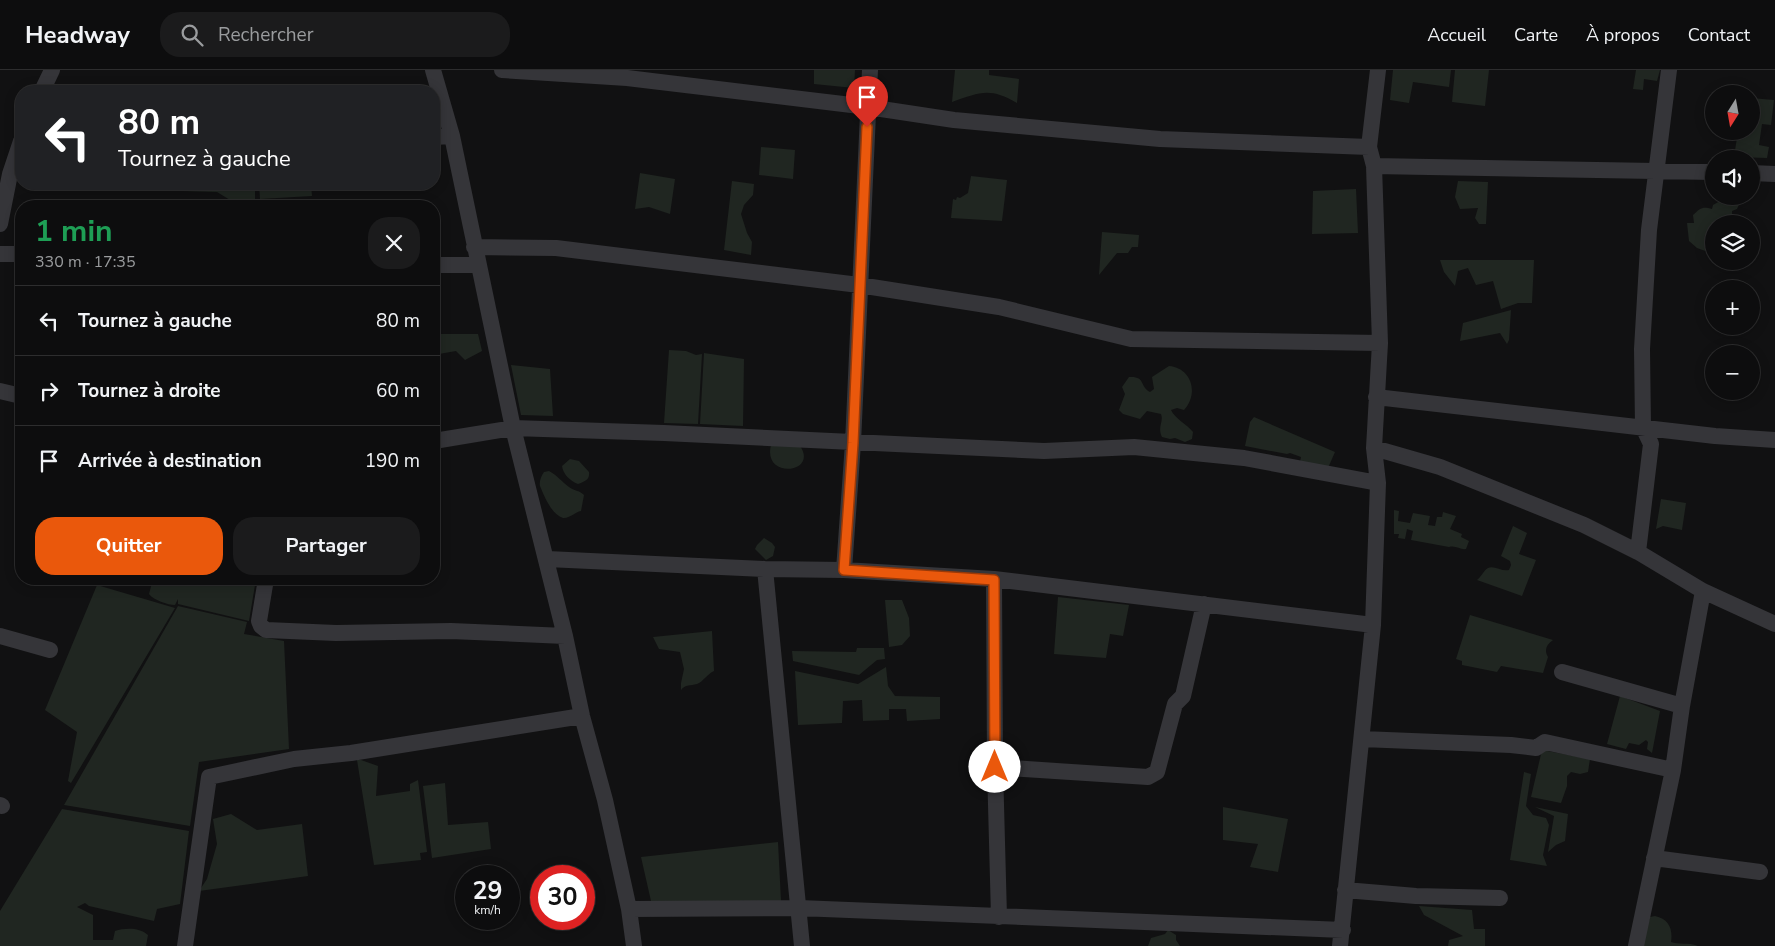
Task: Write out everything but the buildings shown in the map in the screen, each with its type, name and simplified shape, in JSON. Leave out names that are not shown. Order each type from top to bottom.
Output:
[{"type":"street","points":[[45,85],[52,70]]},
{"type":"street","points":[[433,70],[437,85]]},
{"type":"street","points":[[502,70],[627,78],[868,107],[954,120],[1160,140],[1369,147]]},
{"type":"street","points":[[844,570],[853,443],[870,70]]},
{"type":"street","points":[[629,909],[799,908],[1000,917],[1341,938],[1374,625],[1378,483],[1374,448],[1380,343],[1374,166],[1369,147],[1378,70]]},
{"type":"street","points":[[1638,552],[1651,444],[1643,427],[1642,348],[1649,230],[1669,70]]},
{"type":"street","points":[[440,94],[452,136],[513,428],[565,636],[582,716],[605,800],[629,909],[634,946]]},
{"type":"street","points":[[440,137],[452,136]]},
{"type":"street","points":[[0,224],[15,159]]},
{"type":"street","points":[[1374,166],[1705,172]]},
{"type":"street","points":[[1760,173],[1775,174]]},
{"type":"street","points":[[474,247],[556,248],[859,286],[999,307],[1131,339],[1380,343]]},
{"type":"street","points":[[0,254],[15,254]]},
{"type":"street","points":[[440,265],[478,265]]},
{"type":"street","points":[[0,391],[15,395]]},
{"type":"street","points":[[1376,397],[1715,436],[1775,440]]},
{"type":"street","points":[[440,440],[513,428],[664,433],[1044,451],[1134,447],[1244,458],[1378,483]]},
{"type":"street","points":[[1374,448],[1440,467],[1584,525],[1638,552],[1703,591],[1775,624]]},
{"type":"street","points":[[546,559],[765,569],[844,570],[994,580],[1374,625]]},
{"type":"street","points":[[765,569],[802,946]]},
{"type":"street","points":[[994,580],[995,767],[1000,917]]},
{"type":"street","points":[[265,585],[259,621],[266,630],[336,633],[451,631],[565,636]]},
{"type":"street","points":[[1636,946],[1673,770],[1682,706],[1703,591]]},
{"type":"street","points":[[995,767],[1148,777],[1157,772],[1175,704],[1183,696],[1204,604]]},
{"type":"street","points":[[0,636],[50,650]]},
{"type":"street","points":[[1562,672],[1682,706]]},
{"type":"street","points":[[185,946],[209,777],[294,759],[351,753],[582,716]]},
{"type":"street","points":[[1362,739],[1512,745],[1536,748],[1545,742],[1673,770]]},
{"type":"street","points":[[1654,858],[1760,872]]},
{"type":"street","points":[[1345,890],[1416,896],[1500,898]]},
{"type":"shaded area","points":[[814,70],[855,70],[854,88],[814,84]]},
{"type":"shaded area","points":[[955,70],[989,70],[989,75],[1019,79],[1017,103],[992,93],[978,94],[952,102]]},
{"type":"shaded area","points":[[1393,70],[1451,70],[1449,87],[1413,82],[1409,103],[1390,100]]},
{"type":"shaded area","points":[[1455,70],[1489,70],[1485,106],[1452,102]]},
{"type":"shaded area","points":[[1636,70],[1660,70],[1657,81],[1644,79],[1643,90],[1633,89]]},
{"type":"shaded area","points":[[121,84],[121,85],[60,85]]},
{"type":"shaded area","points":[[1760,99],[1774,100],[1771,125],[1762,124],[1760,138]]},
{"type":"shaded area","points":[[1737,140],[1760,140],[1759,145],[1769,147],[1767,158],[1760,158],[1760,150],[1735,150]]},
{"type":"shaded area","points":[[761,147],[795,150],[793,179],[759,175]]},
{"type":"shaded area","points":[[640,173],[675,179],[670,214],[649,207],[635,209]]},
{"type":"shaded area","points":[[971,176],[1007,180],[1002,221],[951,218],[953,199],[956,200],[957,197],[960,198],[968,193]]},
{"type":"shaded area","points":[[732,181],[754,184],[753,195],[744,205],[741,214],[752,242],[751,255],[724,250]]},
{"type":"shaded area","points":[[1458,181],[1488,182],[1486,224],[1479,224],[1475,218],[1478,208],[1460,209],[1455,197]]},
{"type":"shaded area","points":[[1356,189],[1358,233],[1312,234],[1313,191]]},
{"type":"shaded area","points":[[145,190],[255,190],[255,200],[230,200],[217,192]]},
{"type":"shaded area","points":[[259,190],[312,190],[312,196],[260,199]]},
{"type":"shaded area","points":[[1713,205],[1739,205],[1737,209],[1732,211],[1732,215],[1705,215],[1705,251],[1697,248],[1689,241],[1687,223],[1694,223],[1693,215],[1700,209],[1712,209]]},
{"type":"shaded area","points":[[1102,232],[1139,235],[1138,247],[1132,247],[1128,253],[1117,253],[1099,275]]},
{"type":"shaded area","points":[[1440,260],[1534,260],[1532,303],[1518,303],[1501,309],[1493,281],[1476,285],[1468,268],[1458,271],[1455,286],[1444,272]]},
{"type":"shaded area","points":[[1511,310],[1509,340],[1507,344],[1500,333],[1460,341],[1463,323]]},
{"type":"shaded area","points":[[440,334],[478,334],[482,351],[465,360],[456,351],[440,354]]},
{"type":"shaded area","points":[[669,350],[686,351],[696,355],[702,354],[698,424],[664,423]]},
{"type":"shaded area","points":[[704,353],[744,359],[743,426],[700,424]]},
{"type":"shaded area","points":[[511,365],[550,369],[553,416],[521,415]]},
{"type":"shaded area","points":[[1169,366],[1183,371],[1191,383],[1192,390],[1189,404],[1184,410],[1177,408],[1171,410],[1193,432],[1192,439],[1185,442],[1175,438],[1162,437],[1160,430],[1161,414],[1147,411],[1140,419],[1123,414],[1119,410],[1125,394],[1122,387],[1129,377],[1138,378],[1150,392],[1154,389],[1152,377]]},
{"type":"shaded area","points":[[1254,417],[1335,452],[1328,468],[1300,462],[1301,457],[1290,453],[1245,446],[1250,422]]},
{"type":"shaded area","points":[[771,445],[800,446],[804,455],[802,462],[797,467],[781,468],[774,464],[770,456]]},
{"type":"shaded area","points":[[570,459],[579,461],[589,472],[589,477],[586,480],[578,484],[565,474],[562,466]]},
{"type":"shaded area","points":[[549,471],[571,488],[584,495],[581,511],[563,518],[555,513],[546,500],[540,484],[540,479],[544,472]]},
{"type":"shaded area","points":[[1661,499],[1686,503],[1682,530],[1663,526],[1656,529]]},
{"type":"shaded area","points":[[1394,510],[1399,511],[1398,521],[1410,523],[1413,513],[1430,516],[1428,525],[1435,526],[1437,517],[1442,517],[1443,512],[1456,516],[1450,529],[1462,534],[1461,537],[1469,541],[1466,549],[1411,540],[1413,531],[1407,529],[1405,539],[1398,538],[1399,534],[1394,534]]},
{"type":"shaded area","points":[[1513,526],[1527,533],[1519,554],[1536,560],[1522,596],[1477,580],[1488,568],[1509,570],[1510,561],[1501,556]]},
{"type":"shaded area","points":[[764,538],[775,547],[773,556],[766,560],[755,549]]},
{"type":"shaded area","points":[[97,585],[175,608],[71,783],[68,781],[77,732],[45,710]]},
{"type":"shaded area","points":[[151,585],[255,585],[249,621],[178,604],[178,599],[175,605],[165,603],[149,594]]},
{"type":"shaded area","points":[[1058,597],[1129,605],[1123,636],[1110,634],[1106,658],[1054,654]]},
{"type":"shaded area","points":[[885,600],[902,600],[909,618],[910,636],[902,645],[889,647]]},
{"type":"shaded area","points":[[178,606],[247,622],[244,634],[284,641],[289,749],[199,762],[190,826],[64,805]]},
{"type":"shaded area","points":[[1470,615],[1553,640],[1546,648],[1548,657],[1543,673],[1501,666],[1497,672],[1462,665],[1462,661],[1456,659]]},
{"type":"shaded area","points":[[712,631],[714,671],[699,683],[686,686],[681,690],[684,669],[680,652],[659,649],[653,637]]},
{"type":"shaded area","points":[[857,648],[884,648],[885,659],[877,660],[859,675],[793,661],[792,651],[856,652]]},
{"type":"shaded area","points":[[886,667],[888,686],[895,696],[940,697],[940,719],[907,721],[906,709],[889,709],[889,720],[863,721],[862,700],[843,701],[842,723],[798,725],[795,671],[858,684]]},
{"type":"shaded area","points":[[1620,696],[1660,711],[1652,753],[1647,749],[1648,742],[1646,740],[1639,745],[1629,743],[1626,749],[1607,744]]},
{"type":"shaded area","points":[[1542,750],[1590,759],[1588,772],[1580,774],[1571,772],[1567,776],[1567,786],[1561,803],[1531,797]]},
{"type":"shaded area","points":[[357,760],[378,766],[376,796],[410,791],[410,784],[418,780],[427,852],[420,853],[421,860],[374,865]]},
{"type":"shaded area","points":[[1524,772],[1531,774],[1526,806],[1533,815],[1546,818],[1549,825],[1543,855],[1547,866],[1510,860]]},
{"type":"shaded area","points":[[445,783],[448,825],[488,822],[491,849],[432,858],[423,786]]},
{"type":"shaded area","points":[[1223,807],[1288,819],[1278,872],[1250,867],[1258,844],[1223,840]]},
{"type":"shaded area","points":[[1535,807],[1568,814],[1565,841],[1556,845],[1548,852],[1554,816]]},
{"type":"shaded area","points":[[62,809],[189,831],[180,904],[157,909],[154,921],[89,906],[85,903],[77,907],[93,915],[93,940],[113,940],[115,931],[132,929],[148,935],[146,946],[0,946],[0,911]]},
{"type":"shaded area","points":[[231,814],[257,830],[302,824],[308,876],[199,891],[207,879],[217,844],[213,819]]},
{"type":"shaded area","points":[[778,842],[781,901],[651,901],[641,857]]},
{"type":"shaded area","points":[[1419,906],[1472,910],[1474,929],[1485,929],[1485,946],[1448,946],[1449,940],[1463,936],[1424,915]]},
{"type":"shaded area","points":[[1650,917],[1660,917],[1669,925],[1671,929],[1671,942],[1698,946],[1642,946]]},
{"type":"shaded area","points":[[1168,930],[1176,935],[1176,940],[1180,946],[1148,946],[1151,938],[1165,934]]},
{"type":"route","points":[[867,127],[853,443],[844,570],[994,580],[995,767]]}]
